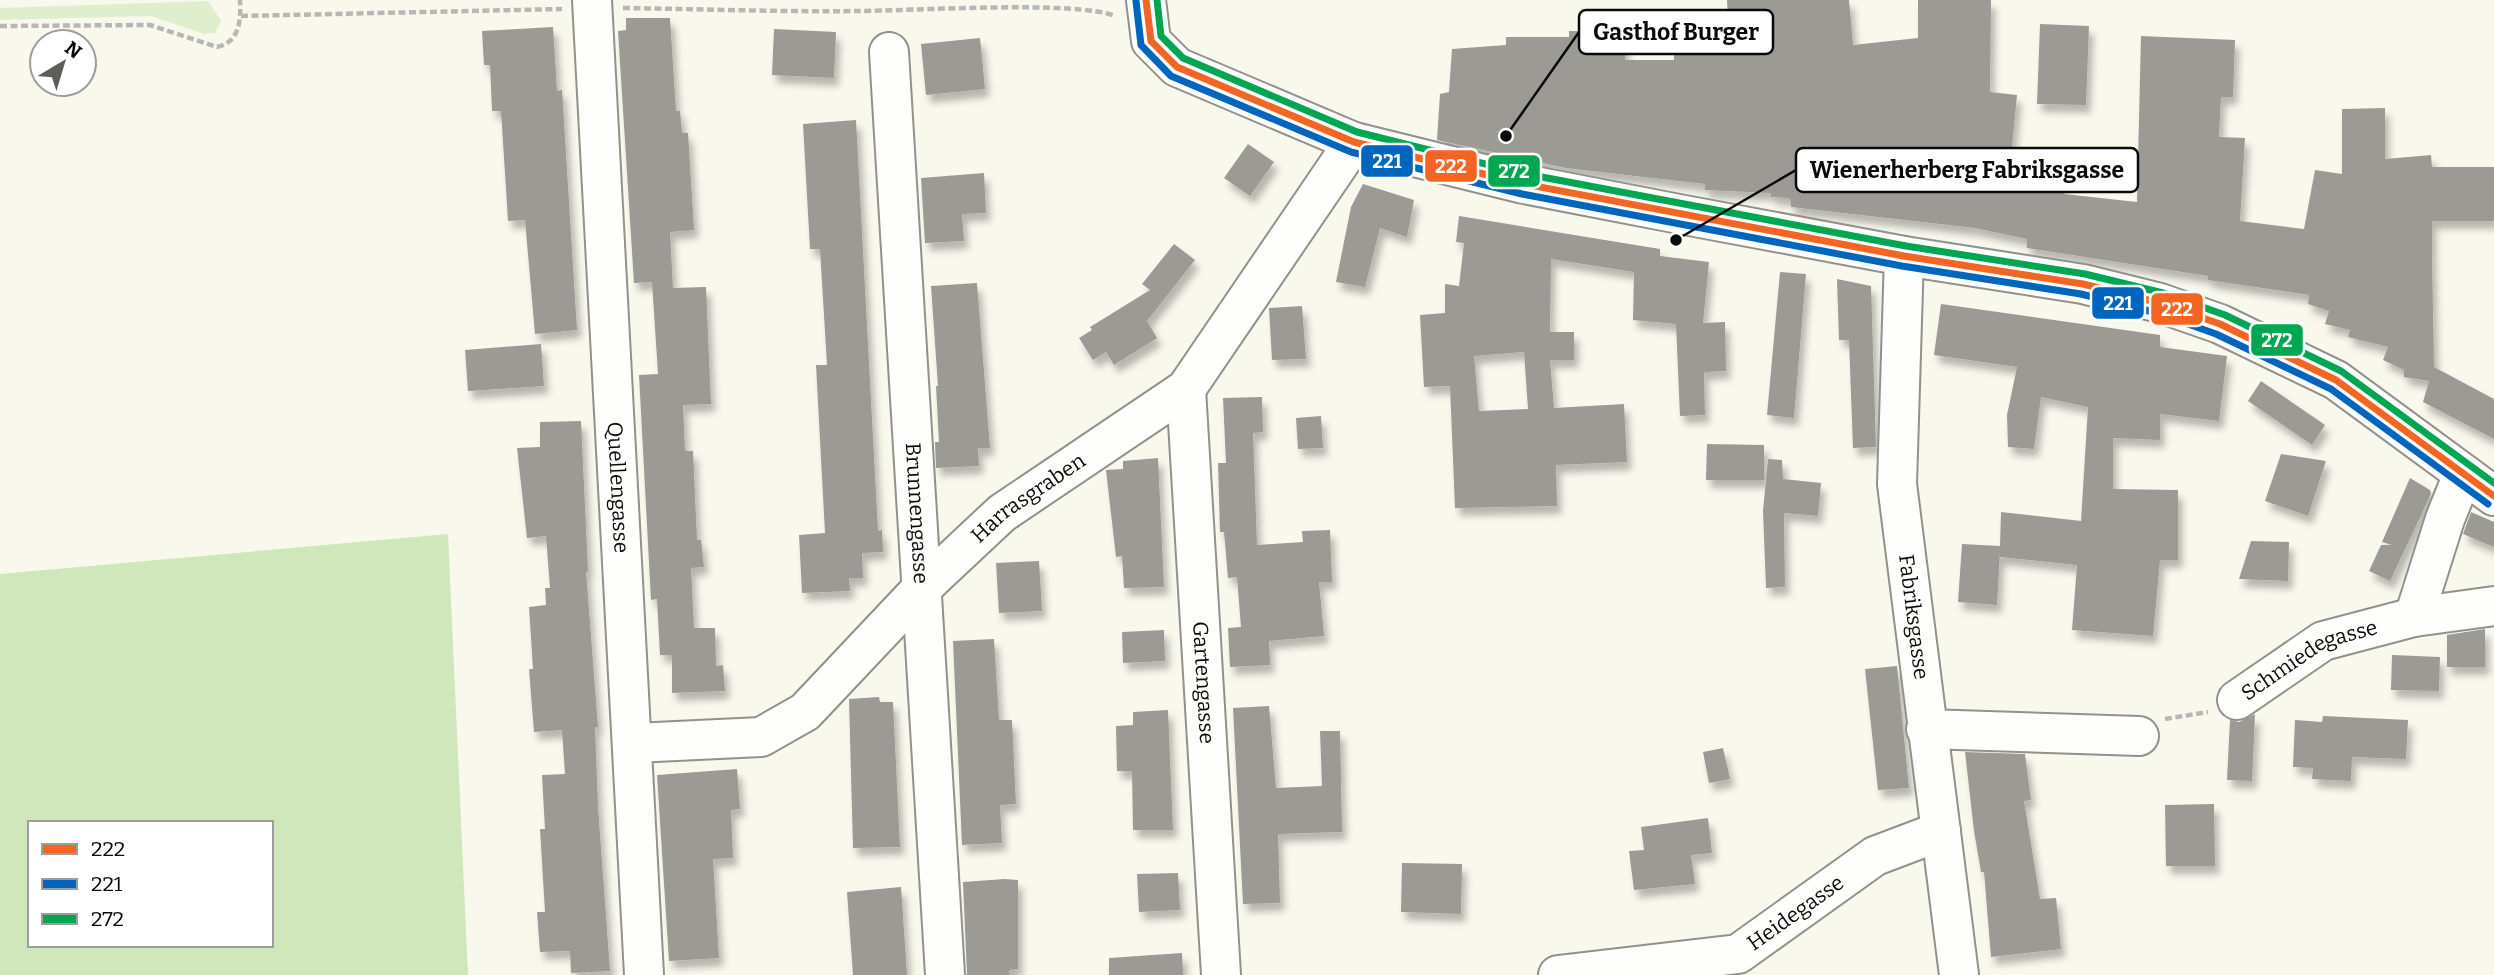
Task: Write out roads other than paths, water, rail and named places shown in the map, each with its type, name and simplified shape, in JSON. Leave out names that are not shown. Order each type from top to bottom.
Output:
[{"type":"street","points":[[1146,0],[1151,41],[1177,67],[1354,142],[1524,184],[1904,256],[2083,284],[2160,303],[2220,324],[2336,380],[2494,496]]},
{"type":"street","name":"Quellengasse","points":[[593,4],[634,743],[644,975]]},
{"type":"street","name":"Brunnengasse","points":[[889,52],[945,975]]},
{"type":"street","name":"Harrasgraben","points":[[634,743],[761,737],[804,712],[923,587],[1002,513],[1186,389],[1354,142]]},
{"type":"street","name":"Fabriksgasse","points":[[1904,256],[1897,484],[1959,975]]},
{"type":"street","name":"Gartengasse","points":[[1186,389],[1221,975]]},
{"type":"street","points":[[2397,622],[2463,474]]},
{"type":"street","name":"Schmiedegasse","points":[[2237,700],[2323,641],[2397,622],[2494,606]]},
{"type":"street","points":[[1926,729],[2139,736]]},
{"type":"street","name":"Heidegasse","points":[[1558,975],[1742,964],[1875,856],[1941,831]]},
{"type":"place","name":"Gasthof Burger","points":[[1506,136]]},
{"type":"place","name":"Wienerherberg Fabriksgasse","points":[[1676,240]]}]
